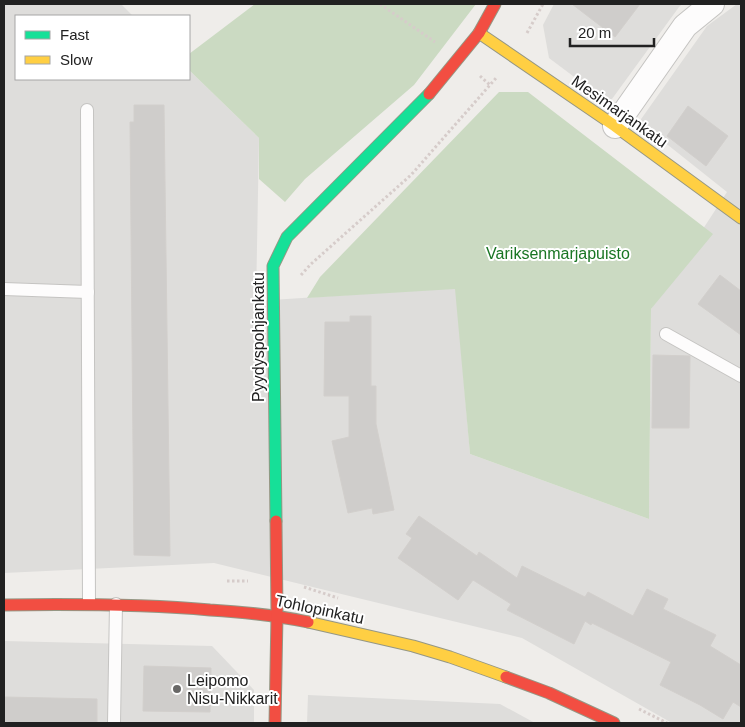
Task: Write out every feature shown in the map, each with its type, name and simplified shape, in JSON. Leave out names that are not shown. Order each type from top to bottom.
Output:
[{"type":"street","name":"Pyydyspohjankatu","points":[[275,723],[277,614],[273,266],[287,236],[427,96],[480,33],[495,4]]},
{"type":"street","points":[[616,126],[685,26],[712,4]]},
{"type":"street","name":"Mesimarjankatu","points":[[480,33],[616,126],[741,218]]},
{"type":"street","name":"Tohlopinkatu","points":[[4,605],[116,604],[277,614],[413,646],[450,657],[549,693],[614,723]]},
{"type":"lane","points":[[87,110],[89,604]]},
{"type":"lane","points":[[4,289],[88,292]]},
{"type":"lane","points":[[666,334],[741,376]]},
{"type":"lane","points":[[114,723],[116,604]]},
{"type":"path","points":[[380,4],[458,57]]},
{"type":"path","points":[[296,281],[311,264],[410,175],[514,57],[543,4]]},
{"type":"shaded area","points":[[4,4],[123,4],[132,15],[15,15],[15,80],[190,80],[190,71],[259,138],[256,301],[456,288],[470,454],[649,519],[651,309],[727,192],[639,122],[707,26],[737,4],[741,4],[741,723],[672,723],[522,638],[214,563],[4,573]]},
{"type":"shaded area","points":[[554,4],[682,4],[609,103],[549,58],[543,25]]},
{"type":"shaded area","points":[[4,641],[212,646],[254,690],[254,723],[4,723]]},
{"type":"shaded area","points":[[308,695],[500,704],[535,723],[307,723]]},
{"type":"green space","points":[[255,4],[476,4],[414,85],[305,179],[285,202],[259,179],[259,138],[190,71],[190,53]]},
{"type":"green space","name":"Variksenmarjapuisto","points":[[499,92],[528,92],[713,234],[651,309],[649,519],[470,454],[455,289],[307,298],[320,277]]},
{"type":"building","points":[[572,4],[640,4],[615,37]]},
{"type":"building","points":[[134,105],[164,105],[170,556],[134,555],[130,122],[134,122]]},
{"type":"building","points":[[688,106],[728,136],[706,166],[667,136]]},
{"type":"building","points":[[720,275],[741,291],[741,335],[698,304]]},
{"type":"building","points":[[350,316],[371,316],[371,386],[376,386],[376,424],[394,510],[373,514],[372,508],[348,513],[332,441],[349,437],[349,396],[324,396],[325,322],[350,322]]},
{"type":"building","points":[[653,355],[690,356],[689,428],[652,428]]},
{"type":"building","points":[[419,516],[477,556],[479,552],[517,578],[522,566],[585,597],[588,592],[633,616],[647,589],[668,599],[663,609],[716,635],[710,646],[741,665],[741,707],[733,702],[723,719],[660,685],[671,662],[592,623],[591,625],[585,621],[574,644],[507,610],[511,604],[473,580],[458,600],[398,558],[412,538],[406,534]]},
{"type":"building","points":[[144,666],[211,668],[210,712],[143,711]]},
{"type":"building","points":[[4,697],[97,699],[97,723],[4,723]]},
{"type":"traffic: fast","points":[[276,521],[273,266],[287,237],[429,94]]},
{"type":"traffic: slow","points":[[479,33],[615,126],[741,218]]},
{"type":"traffic: slow","points":[[308,622],[413,646],[506,677]]},
{"type":"traffic: jam","points":[[429,94],[479,33],[495,4]]},
{"type":"traffic: jam","points":[[275,723],[276,521]]},
{"type":"traffic: jam","points":[[4,605],[158,607],[247,613],[308,622]]},
{"type":"traffic: jam","points":[[506,677],[549,693],[614,723]]},
{"type":"place","name":"Leipomo Nisu-Nikkarit","points":[[177,689]]}]
